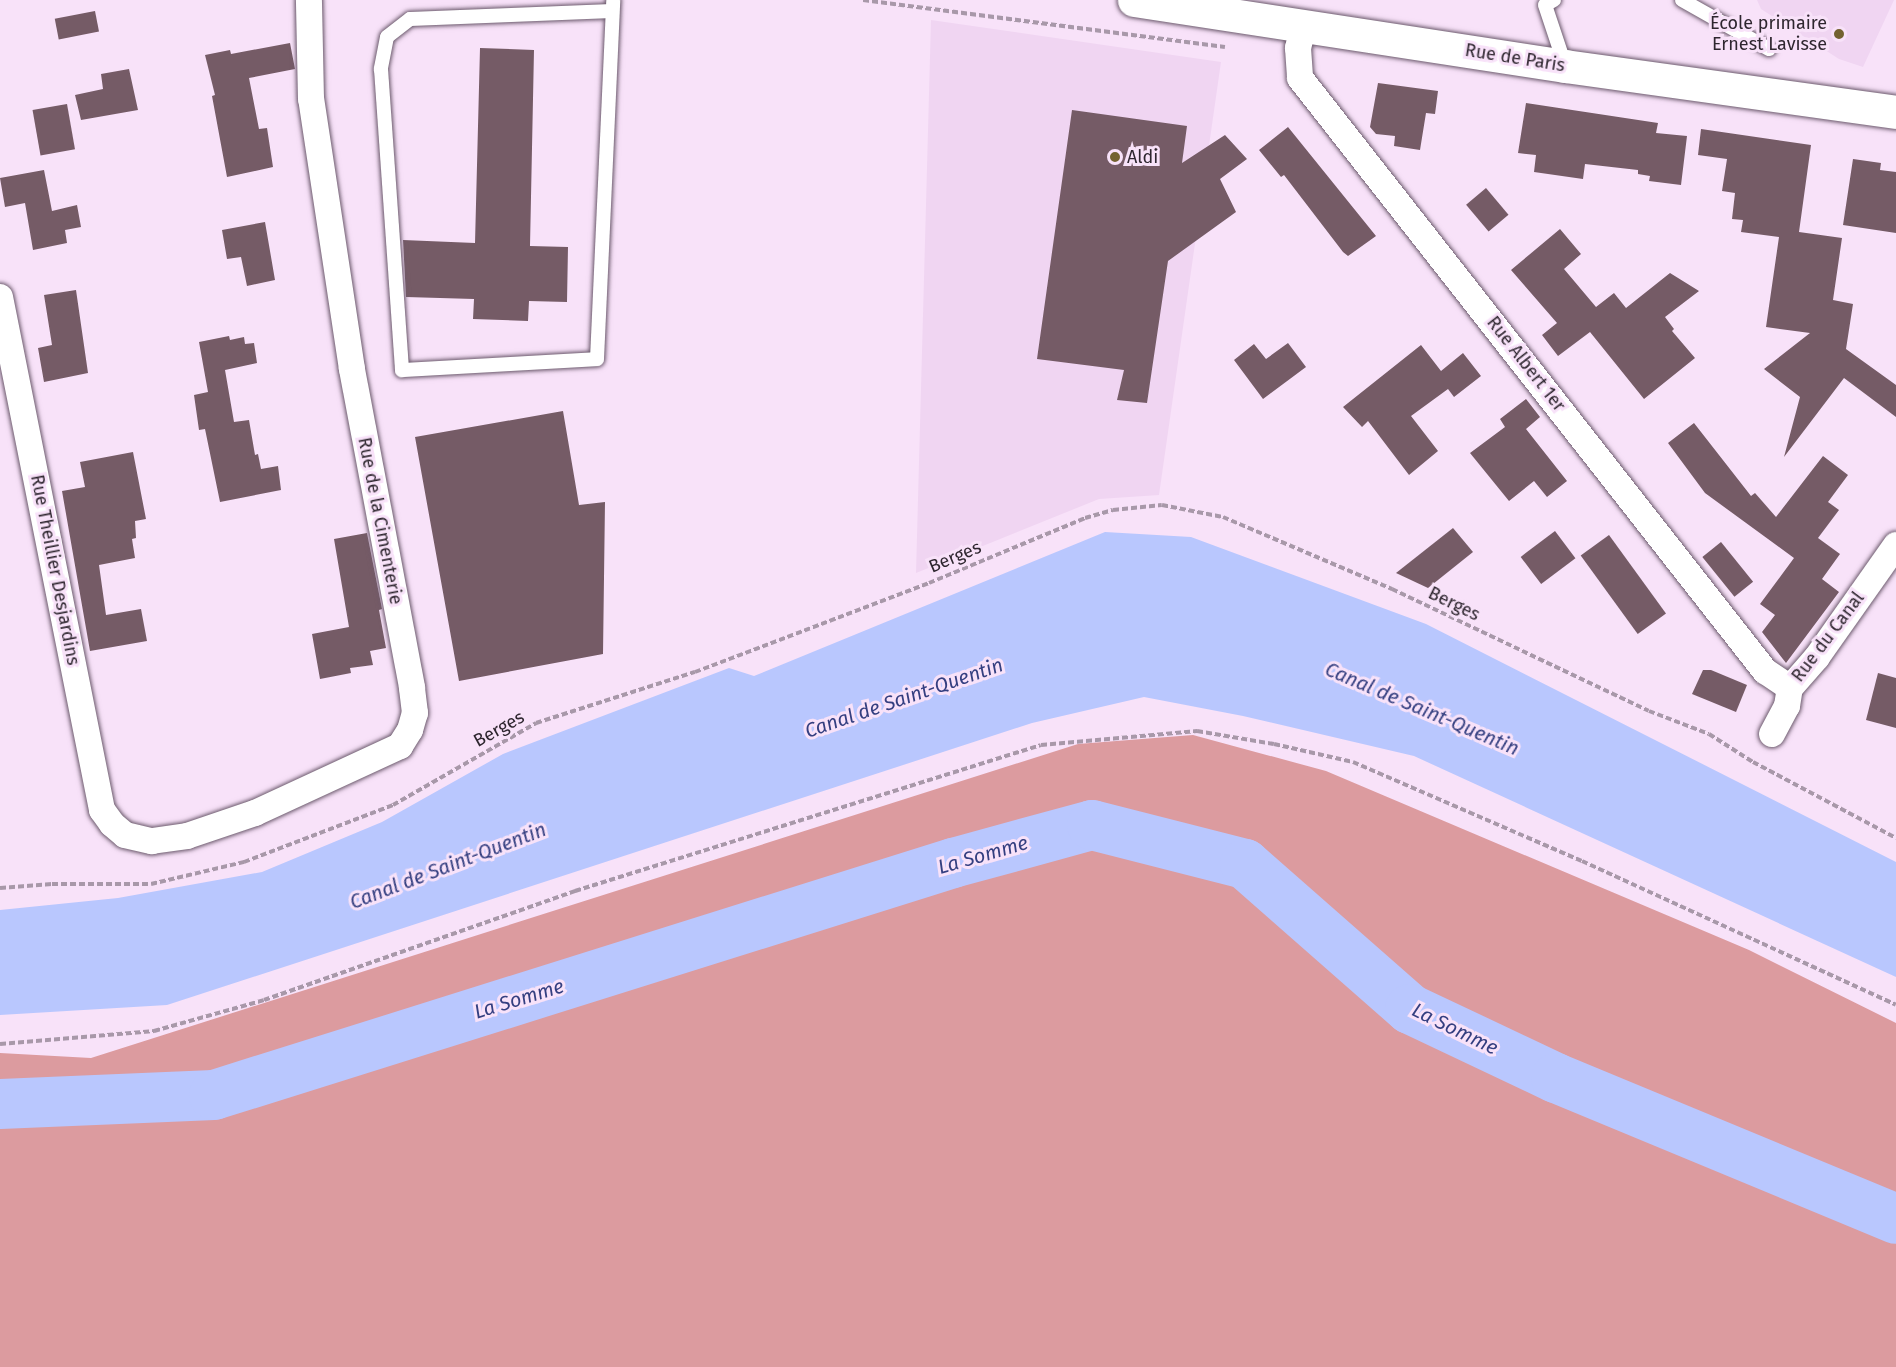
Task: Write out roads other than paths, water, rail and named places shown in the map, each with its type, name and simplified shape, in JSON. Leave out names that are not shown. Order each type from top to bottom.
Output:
[{"type":"main road","name":"Rue de Paris","points":[[1134,0],[1304,24],[1565,66],[1896,112]]},
{"type":"street","name":"Rue de la Cimenterie","points":[[125,835],[152,841],[187,836],[255,813],[400,746],[410,730],[415,713],[352,369],[311,99],[309,0]]},
{"type":"street","name":"Rue Albert 1er","points":[[1304,24],[1298,48],[1300,78],[1765,670],[1790,688]]},
{"type":"street","name":"Rue Theillier Desjardins","points":[[0,297],[102,810],[112,824],[125,835]]},
{"type":"street","name":"Rue du Canal","points":[[1772,734],[1787,706],[1790,688],[1817,657],[1896,545]]},
{"type":"lane","points":[[1554,0],[1545,5],[1565,66]]},
{"type":"lane","points":[[1682,0],[1707,5],[1769,49]]},
{"type":"lane","points":[[613,6],[597,359],[402,370],[381,69],[387,37],[410,19],[613,6]]},
{"type":"water","name":"Canal de Saint-Quentin","points":[[1105,532],[1191,537],[1426,624],[1896,862],[1896,977],[1414,756],[1243,716],[1144,697],[1032,723],[167,1005],[0,1015],[0,910],[118,898],[262,872],[382,822],[503,754],[729,668],[754,676]]},
{"type":"waterway","name":"La Somme","points":[[0,1104],[214,1095],[953,863],[1092,825],[1245,864],[1410,1009],[1556,1078],[1896,1219]]},
{"type":"place","name":"École primaire Ernest Lavisse","points":[[1839,34]]},
{"type":"place","name":"Aldi","points":[[1115,157]]}]
